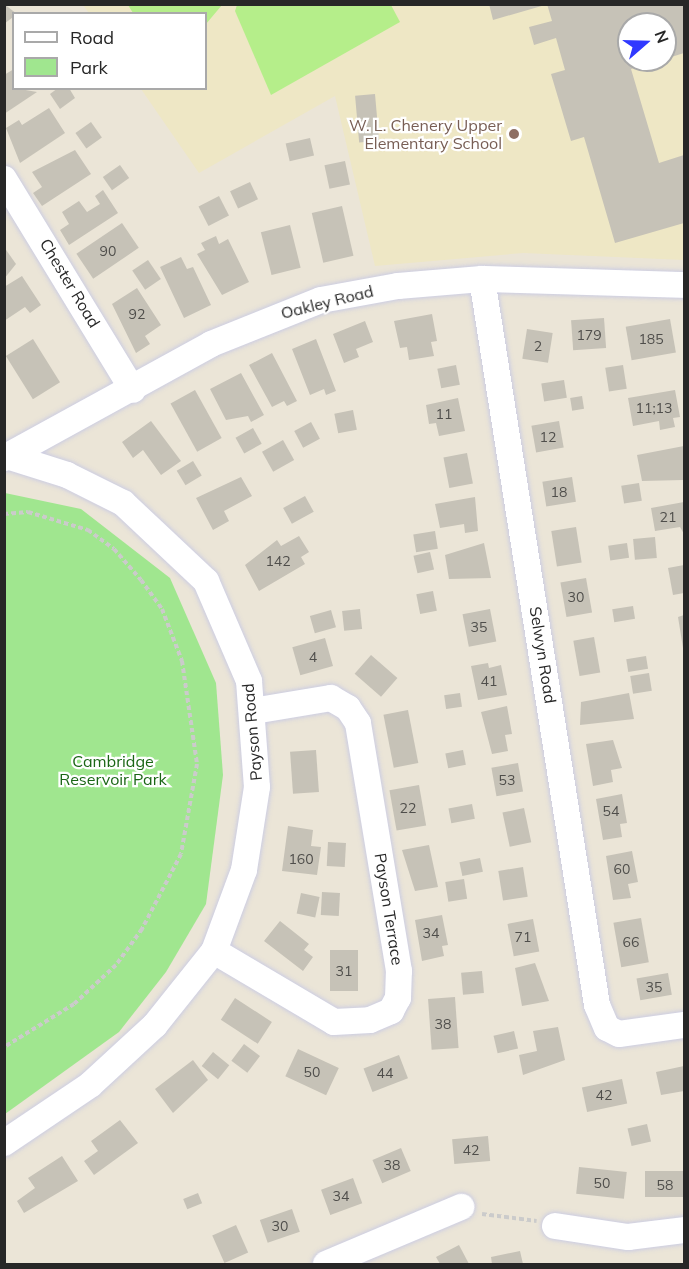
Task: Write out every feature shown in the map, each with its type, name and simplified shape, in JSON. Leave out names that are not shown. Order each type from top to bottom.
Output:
[{"type":"street","name":"Chester Road","points":[[4,179],[133,390]]},
{"type":"street","name":"Oakley Road","points":[[6,456],[133,390],[211,344],[321,300],[398,286],[482,279],[684,285]]},
{"type":"street","name":"Selwyn Road","points":[[482,279],[597,1005],[608,1028],[619,1034],[684,1025]]},
{"type":"street","name":"Payson Road","points":[[4,1143],[90,1085],[155,1025],[214,951],[244,870],[257,788],[254,711],[242,658],[218,602],[191,562],[123,503],[6,456]]},
{"type":"street","name":"Payson Terrace","points":[[214,951],[334,1023],[370,1020],[391,1011],[398,998],[399,971],[358,723],[348,708],[331,698],[254,711]]},
{"type":"street","points":[[326,1264],[461,1208]]},
{"type":"street","points":[[555,1226],[628,1237],[684,1230]]},
{"type":"path","points":[[4,514],[28,512],[88,530],[114,549],[141,580],[162,609],[182,662],[197,764],[181,854],[142,929],[116,965],[74,1004],[4,1047]]},
{"type":"path","points":[[461,1208],[555,1226]]},
{"type":"shaded area","name":"W. L. Chenery Upper Elementary School","points":[[83,5],[684,5],[684,260],[523,253],[375,266],[335,96],[199,173],[142,90],[207,90],[207,12],[88,12]]},
{"type":"green space","points":[[128,5],[222,5],[207,23],[207,12],[132,12]]},
{"type":"green space","points":[[237,5],[391,5],[400,22],[271,95],[235,11]]},
{"type":"green space","name":"Cambridge Reservoir Park","points":[[5,493],[81,509],[170,578],[216,683],[223,775],[206,904],[166,972],[119,1032],[5,1114]]},
{"type":"building","points":[[4,4],[14,12],[12,12],[12,18],[4,24]]},
{"type":"building","points":[[489,4],[545,4],[545,5],[493,20]]},
{"type":"building","points":[[547,4],[684,4],[684,53],[677,55],[677,12],[617,12],[617,72],[632,72],[659,163],[684,155],[684,223],[615,243],[584,137],[571,141],[551,74],[565,70],[556,38],[534,45],[529,27],[552,21]]},
{"type":"building","points":[[12,70],[12,90],[37,92],[4,114],[4,75]]},
{"type":"building","points":[[55,90],[70,90],[75,98],[60,109],[50,94]]},
{"type":"building","points":[[375,94],[379,141],[359,143],[355,96]]},
{"type":"building","points":[[49,108],[65,133],[20,163],[6,128],[19,120],[22,125]]},
{"type":"building","points":[[91,122],[102,138],[86,148],[75,133]]},
{"type":"building","points":[[310,138],[314,156],[290,161],[286,144]]},
{"type":"building","points":[[75,150],[91,174],[42,206],[33,193],[42,187],[32,172]]},
{"type":"building","points":[[345,161],[350,184],[329,189],[324,165]]},
{"type":"building","points":[[120,165],[129,178],[112,190],[103,177]]},
{"type":"building","points":[[250,182],[258,199],[238,209],[230,191]]},
{"type":"building","points":[[103,190],[118,213],[69,245],[60,230],[69,224],[62,212],[79,201],[87,212],[100,204],[95,196]]},
{"type":"building","points":[[219,196],[229,216],[208,226],[199,206]]},
{"type":"building","points":[[342,206],[353,256],[323,263],[312,213]]},
{"type":"building","points":[[122,223],[139,248],[93,279],[76,254]]},
{"type":"building","points":[[290,225],[301,268],[272,275],[261,232]]},
{"type":"building","points":[[216,236],[219,244],[228,239],[249,282],[222,295],[197,254],[205,250],[201,243]]},
{"type":"building","points":[[4,247],[16,264],[4,279]]},
{"type":"building","points":[[181,257],[187,269],[193,267],[211,305],[184,318],[160,267]]},
{"type":"building","points":[[148,260],[161,279],[145,290],[132,271]]},
{"type":"building","points":[[22,276],[41,305],[30,313],[25,307],[4,321],[4,287]]},
{"type":"building","points":[[137,288],[161,325],[145,336],[150,344],[136,353],[112,304]]},
{"type":"building","points":[[432,314],[437,341],[431,342],[434,356],[409,360],[407,347],[400,348],[394,321]]},
{"type":"building","points":[[604,318],[606,348],[573,350],[571,320]]},
{"type":"building","points":[[670,319],[676,352],[632,360],[626,327]]},
{"type":"building","points":[[365,321],[373,342],[356,349],[359,357],[344,363],[333,334]]},
{"type":"building","points":[[527,329],[553,333],[548,363],[522,359]]},
{"type":"building","points":[[33,339],[60,382],[33,399],[6,356]]},
{"type":"building","points":[[316,339],[336,391],[326,395],[324,389],[310,395],[292,349]]},
{"type":"building","points":[[272,353],[297,401],[287,406],[284,401],[272,407],[249,365]]},
{"type":"building","points":[[456,365],[460,385],[441,388],[437,369]]},
{"type":"building","points":[[623,365],[627,389],[609,392],[605,368]]},
{"type":"building","points":[[241,373],[264,415],[251,422],[248,416],[226,420],[210,389]]},
{"type":"building","points":[[564,380],[567,398],[544,401],[541,384]]},
{"type":"building","points":[[195,390],[222,438],[197,452],[171,404]]},
{"type":"building","points":[[675,390],[680,417],[673,418],[675,427],[660,430],[659,421],[633,426],[628,398]]},
{"type":"building","points":[[582,396],[584,409],[572,411],[570,398]]},
{"type":"building","points":[[458,398],[465,431],[439,436],[436,423],[429,424],[426,405]]},
{"type":"building","points":[[353,410],[357,430],[338,433],[334,414]]},
{"type":"building","points":[[151,421],[181,461],[161,475],[143,450],[133,458],[122,442]]},
{"type":"building","points":[[559,421],[564,448],[536,452],[531,426]]},
{"type":"building","points":[[311,422],[320,439],[303,448],[294,431]]},
{"type":"building","points":[[253,428],[262,444],[244,453],[236,438]]},
{"type":"building","points":[[283,440],[294,460],[273,472],[262,452]]},
{"type":"building","points":[[684,446],[683,480],[642,481],[637,455]]},
{"type":"building","points":[[467,453],[473,483],[449,488],[443,458]]},
{"type":"building","points":[[193,461],[202,476],[185,485],[177,471]]},
{"type":"building","points":[[241,477],[252,496],[224,511],[229,521],[213,530],[196,498]]},
{"type":"building","points":[[572,477],[576,502],[546,506],[542,482]]},
{"type":"building","points":[[639,483],[642,501],[624,504],[621,486]]},
{"type":"building","points":[[305,496],[314,512],[292,524],[283,508]]},
{"type":"building","points":[[475,497],[478,531],[465,533],[464,524],[440,528],[435,504]]},
{"type":"building","points":[[684,502],[684,534],[680,527],[655,531],[651,508]]},
{"type":"building","points":[[576,527],[582,563],[557,566],[551,531]]},
{"type":"building","points":[[435,531],[438,549],[416,552],[413,534]]},
{"type":"building","points":[[299,536],[309,552],[301,557],[305,564],[259,591],[245,565],[277,540],[281,546]]},
{"type":"building","points":[[655,537],[657,558],[635,560],[633,539]]},
{"type":"building","points":[[484,543],[491,578],[449,579],[445,555]]},
{"type":"building","points":[[627,543],[629,558],[610,560],[608,546]]},
{"type":"building","points":[[430,552],[434,570],[417,573],[413,556]]},
{"type":"building","points":[[684,565],[684,593],[673,595],[668,568]]},
{"type":"building","points":[[586,578],[592,612],[566,617],[560,583]]},
{"type":"building","points":[[433,591],[437,611],[420,614],[416,594]]},
{"type":"building","points":[[633,606],[635,619],[614,622],[612,609]]},
{"type":"building","points":[[360,609],[362,629],[344,631],[342,611]]},
{"type":"building","points":[[490,609],[496,641],[469,647],[463,614]]},
{"type":"building","points":[[331,610],[336,627],[315,633],[310,616]]},
{"type":"building","points":[[684,615],[684,648],[683,648],[678,617]]},
{"type":"building","points":[[594,637],[600,672],[580,676],[573,641]]},
{"type":"building","points":[[325,638],[333,666],[300,675],[292,647]]},
{"type":"building","points":[[371,655],[397,678],[381,697],[355,674]]},
{"type":"building","points":[[646,656],[648,669],[628,672],[626,659]]},
{"type":"building","points":[[488,663],[489,668],[501,665],[507,695],[478,700],[471,666]]},
{"type":"building","points":[[649,673],[652,691],[633,694],[630,676]]},
{"type":"building","points":[[460,693],[462,707],[446,709],[444,695]]},
{"type":"building","points":[[629,693],[634,719],[580,725],[581,702]]},
{"type":"building","points":[[507,706],[512,734],[505,735],[508,751],[492,754],[481,712]]},
{"type":"building","points":[[408,710],[418,763],[394,768],[383,715]]},
{"type":"building","points":[[613,740],[622,768],[611,770],[613,782],[593,786],[586,744]]},
{"type":"building","points":[[316,750],[319,792],[293,794],[290,752]]},
{"type":"building","points":[[463,750],[466,765],[448,768],[445,753]]},
{"type":"building","points":[[518,763],[523,792],[496,796],[491,768]]},
{"type":"building","points":[[419,785],[426,825],[397,831],[389,790]]},
{"type":"building","points":[[622,794],[627,823],[620,824],[622,837],[603,840],[596,799]]},
{"type":"building","points":[[472,804],[475,819],[451,823],[448,809]]},
{"type":"building","points":[[524,808],[531,842],[510,847],[502,813]]},
{"type":"building","points":[[288,826],[313,830],[311,846],[321,847],[317,875],[282,871]]},
{"type":"building","points":[[328,842],[346,843],[345,867],[327,866]]},
{"type":"building","points":[[429,845],[438,887],[415,891],[402,850]]},
{"type":"building","points":[[632,851],[638,882],[628,884],[631,898],[613,900],[606,856]]},
{"type":"building","points":[[480,858],[483,872],[462,876],[459,862]]},
{"type":"building","points":[[523,867],[528,897],[503,901],[498,871]]},
{"type":"building","points":[[464,879],[467,899],[448,902],[445,882]]},
{"type":"building","points":[[322,892],[340,893],[339,916],[321,915]]},
{"type":"building","points":[[301,893],[320,897],[315,917],[297,914]]},
{"type":"building","points":[[442,915],[448,945],[442,946],[444,956],[422,961],[415,920]]},
{"type":"building","points":[[641,918],[649,962],[621,967],[613,923]]},
{"type":"building","points":[[533,919],[539,951],[514,956],[507,924]]},
{"type":"building","points":[[280,921],[309,944],[304,950],[313,957],[303,971],[264,941]]},
{"type":"building","points":[[330,950],[358,950],[358,991],[330,991]]},
{"type":"building","points":[[535,963],[549,1001],[522,1006],[515,968]]},
{"type":"building","points":[[482,971],[484,993],[463,995],[461,973]]},
{"type":"building","points":[[668,973],[672,995],[640,1000],[636,979]]},
{"type":"building","points":[[455,997],[459,1048],[432,1050],[428,999]]},
{"type":"building","points":[[235,998],[272,1022],[258,1044],[221,1020]]},
{"type":"building","points":[[558,1027],[565,1060],[523,1075],[519,1055],[537,1051],[533,1031]]},
{"type":"building","points":[[514,1031],[518,1049],[498,1053],[494,1036]]},
{"type":"building","points":[[244,1044],[260,1056],[247,1073],[231,1061]]},
{"type":"building","points":[[298,1049],[339,1068],[326,1095],[285,1076]]},
{"type":"building","points":[[213,1052],[229,1065],[218,1079],[202,1066]]},
{"type":"building","points":[[399,1055],[408,1078],[372,1092],[364,1069]]},
{"type":"building","points":[[193,1060],[208,1080],[173,1113],[155,1089]]},
{"type":"building","points":[[684,1066],[684,1091],[661,1095],[656,1072]]},
{"type":"building","points":[[622,1079],[627,1103],[587,1112],[582,1088]]},
{"type":"building","points":[[120,1120],[138,1143],[94,1175],[84,1161],[98,1151],[91,1141]]},
{"type":"building","points":[[647,1124],[651,1142],[632,1146],[628,1128]]},
{"type":"building","points":[[488,1136],[490,1161],[454,1164],[452,1139]]},
{"type":"building","points":[[401,1148],[411,1171],[382,1183],[372,1160]]},
{"type":"building","points":[[62,1156],[78,1181],[24,1213],[17,1201],[35,1188],[28,1178]]},
{"type":"building","points":[[579,1167],[627,1172],[624,1199],[576,1194]]},
{"type":"building","points":[[645,1171],[684,1171],[684,1197],[645,1197]]},
{"type":"building","points":[[353,1178],[362,1203],[330,1215],[321,1190]]},
{"type":"building","points":[[198,1193],[202,1203],[187,1209],[183,1199]]},
{"type":"building","points":[[292,1209],[300,1232],[268,1243],[260,1220]]},
{"type":"building","points":[[236,1225],[248,1252],[224,1263],[212,1236]]},
{"type":"building","points":[[459,1245],[469,1264],[440,1264],[436,1257]]},
{"type":"building","points":[[520,1251],[523,1264],[492,1264],[491,1257]]},
{"type":"place","name":"W. L. Chenery Upper Elementary School","points":[[514,134]]}]
